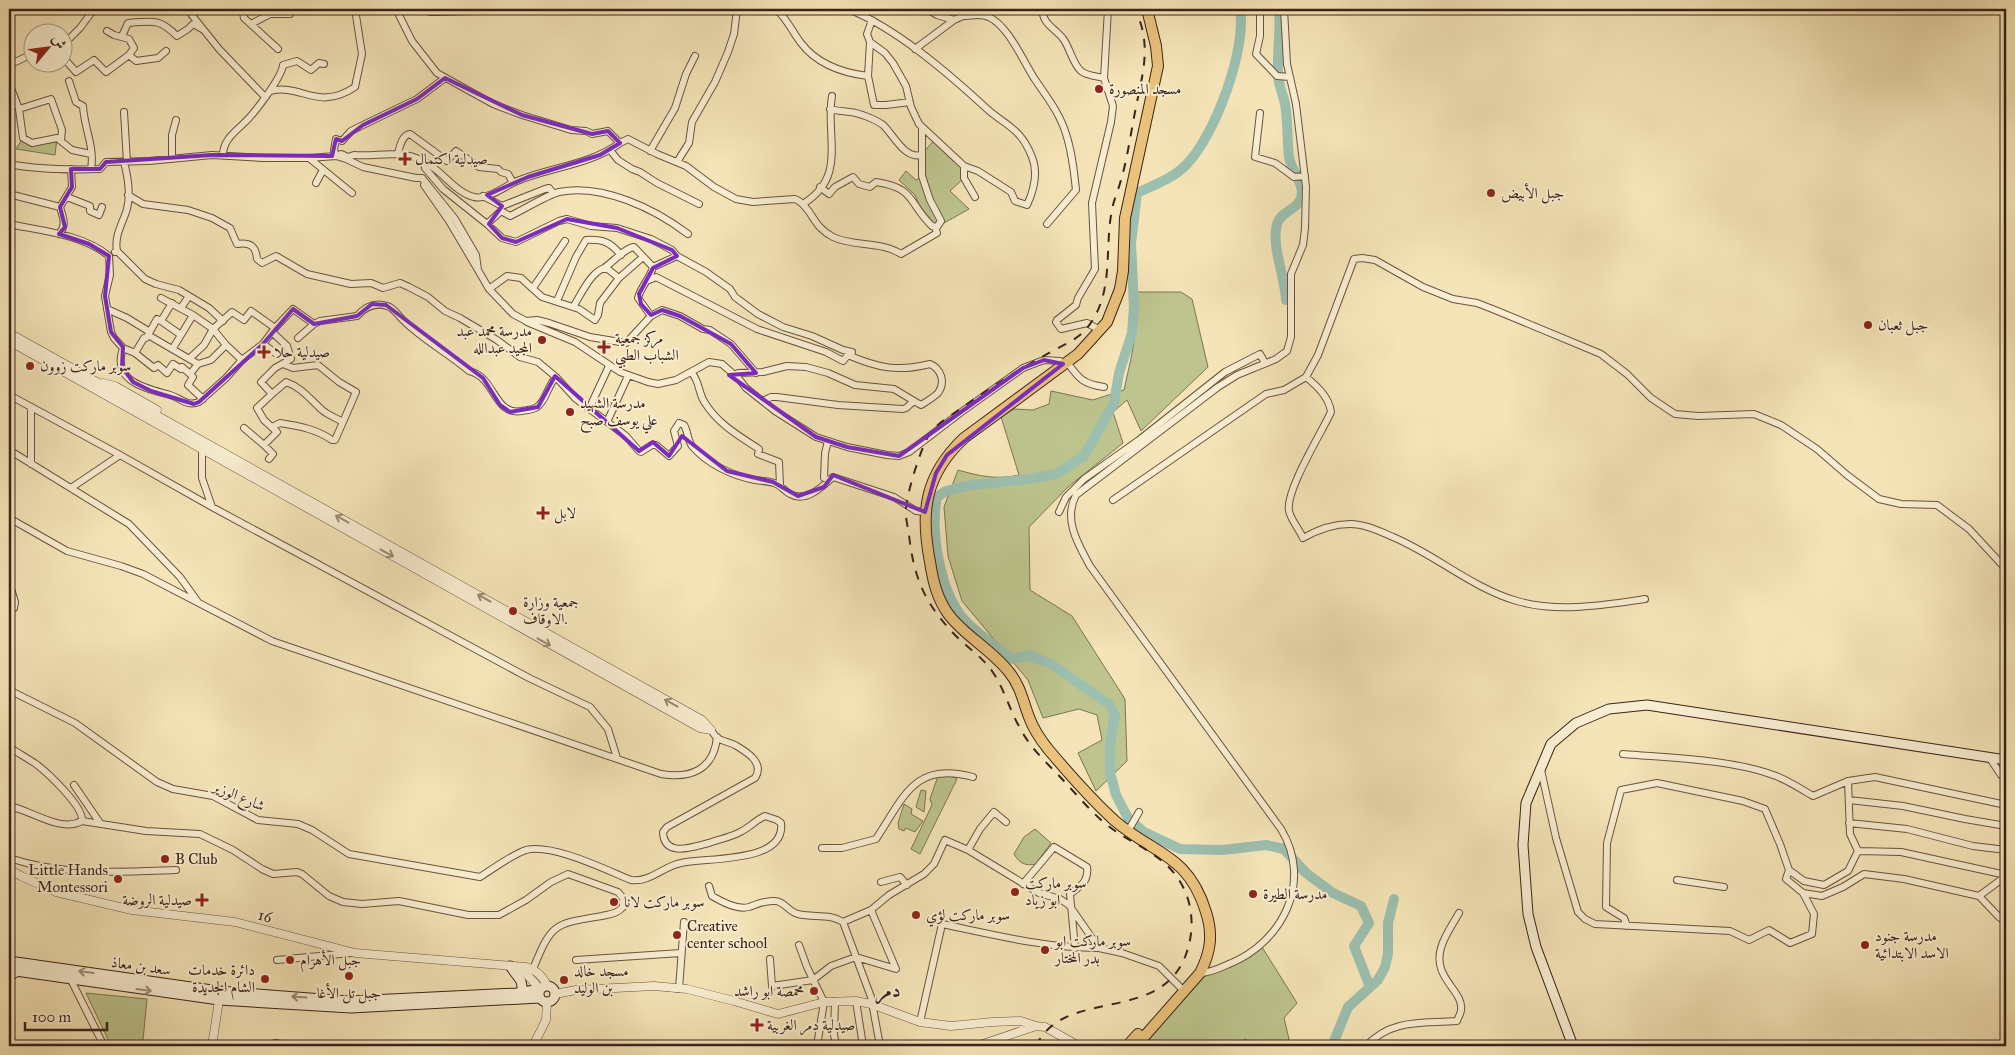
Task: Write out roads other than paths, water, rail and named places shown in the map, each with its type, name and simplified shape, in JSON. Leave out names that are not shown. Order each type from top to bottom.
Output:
[{"type":"main road","points":[[1136,1046],[1200,973],[1207,958],[1211,940],[1210,924],[1194,882],[1182,868],[1168,857],[1114,820],[1040,738],[1029,718],[1018,686],[1006,668],[948,614],[939,597],[932,577],[924,531],[925,512],[936,473],[950,451],[964,438],[1086,346],[1107,322],[1120,289],[1125,218],[1158,66],[1156,46],[1147,9]]},
{"type":"main road","points":[[1573,1046],[1536,947],[1528,914],[1523,846],[1526,802],[1551,744],[1576,723],[1609,709],[1647,705],[2006,760]]},
{"type":"main road","points":[[1127,1046],[1181,988],[1196,968],[1203,953],[1206,938],[1205,909]]},
{"type":"main road","name":"سعد بن معاذ","points":[[9,961],[219,991],[349,1001],[523,992],[543,994]]},
{"type":"main road","points":[[510,966],[521,981],[523,992]]},
{"type":"main road","name":"سعد بن معاذ","points":[[9,972],[219,1000],[351,1008],[543,994]]},
{"type":"main road","points":[[543,994],[552,1000],[555,994]]},
{"type":"street","points":[[72,36],[94,9]]},
{"type":"street","points":[[187,9],[219,49],[265,97]]},
{"type":"street","points":[[242,9],[244,18],[278,49]]},
{"type":"street","points":[[270,91],[281,88],[313,97],[332,97],[354,87],[362,54],[356,9]]},
{"type":"street","points":[[396,9],[417,48],[437,73],[445,78],[478,97],[522,115],[571,130],[586,130],[592,134],[608,131],[620,143]]},
{"type":"street","points":[[419,9],[432,12],[475,11]]},
{"type":"street","points":[[677,162],[689,143],[692,122],[715,82],[728,52],[734,34],[737,9]]},
{"type":"street","points":[[776,9],[786,19],[800,41],[812,55],[843,72],[868,76]]},
{"type":"street","points":[[848,9],[887,29],[1019,134],[1034,164],[1034,186],[1027,205],[1015,201],[1011,192],[999,186],[985,175],[971,167],[964,166],[922,128],[913,113],[906,86],[893,63],[885,53],[870,42]]},
{"type":"street","points":[[927,9],[937,15],[954,20]]},
{"type":"street","points":[[962,16],[966,9]]},
{"type":"street","points":[[1043,9],[1043,18],[1063,38],[1080,70],[1086,75],[1104,78]]},
{"type":"street","points":[[1074,9],[1147,9]]},
{"type":"street","points":[[1200,973],[1223,966],[1252,952],[1264,943],[1279,923],[1291,899],[1293,889],[1293,867],[1290,849],[1281,829],[1090,566],[1075,536],[1071,511],[1076,495],[1144,443],[1237,375],[1263,359],[1276,359],[1288,351],[1291,337],[1291,274],[1303,245],[1305,228],[1296,104],[1284,77],[1256,54],[1260,36],[1260,9]]},
{"type":"street","points":[[1284,9],[1287,64],[1284,77]]},
{"type":"street","points":[[1100,330],[1087,323],[1061,329],[1056,322],[1076,305],[1095,269],[1092,203],[1113,106],[1104,78],[1108,10]]},
{"type":"street","points":[[251,24],[270,14],[290,14]]},
{"type":"street","points":[[915,50],[962,16],[980,14],[999,23],[1026,60],[1032,75],[1058,114],[1066,133],[1072,157],[1076,190],[1047,224]]},
{"type":"street","points":[[122,36],[128,23],[154,20],[177,36],[193,24],[203,29]]},
{"type":"street","points":[[872,20],[867,34],[870,42],[868,76],[874,105],[910,102]]},
{"type":"street","points":[[72,67],[76,72],[94,60],[106,72],[129,55],[134,48],[129,39],[107,31]]},
{"type":"street","points":[[129,55],[136,61],[158,58],[166,52]]},
{"type":"street","points":[[650,151],[675,108],[686,74],[695,56]]},
{"type":"street","points":[[9,65],[22,59]]},
{"type":"street","points":[[223,155],[223,150],[233,132],[245,122],[270,91],[282,72],[283,65],[296,61],[311,70],[318,63],[324,64]]},
{"type":"street","points":[[336,156],[334,150],[336,139],[342,141],[351,131],[417,99],[445,78]]},
{"type":"street","points":[[68,80],[76,102],[82,106],[90,138],[93,159],[92,169]]},
{"type":"street","points":[[9,83],[18,109],[23,138],[32,142],[57,138],[72,150],[92,154]]},
{"type":"street","points":[[803,204],[813,196],[828,177],[832,166],[833,133],[830,109],[832,96]]},
{"type":"street","points":[[18,109],[51,99],[62,130],[61,140]]},
{"type":"street","points":[[830,109],[849,111],[873,119],[884,126],[905,150],[917,156],[921,155]]},
{"type":"street","points":[[124,112],[126,162],[129,179],[127,209],[117,240],[117,251],[148,282],[179,290],[209,308],[223,321]]},
{"type":"street","points":[[1260,113],[1255,157],[1275,163],[1300,177]]},
{"type":"street","points":[[172,159],[172,135],[176,120]]},
{"type":"street","points":[[922,128],[922,176],[930,200],[941,220],[939,225],[935,227]]},
{"type":"street","points":[[398,153],[403,139],[407,134],[410,134],[447,161],[456,151],[479,167],[498,169],[508,174],[514,183]]},
{"type":"street","points":[[9,164],[44,169],[100,169],[106,162],[223,155],[252,158],[309,158],[341,154],[348,157],[354,155],[398,153],[430,165],[468,195],[477,198],[528,177],[583,161],[610,150],[628,138],[650,151],[686,166],[714,186],[743,201],[795,199],[803,204],[814,223],[834,237],[887,247],[901,254],[937,233],[935,227],[928,223],[912,198],[898,187],[876,182],[870,187],[859,184],[853,177],[835,187],[829,194],[820,187]]},
{"type":"street","points":[[610,150],[618,160],[632,170],[640,172],[657,183],[699,204]]},
{"type":"street","points":[[336,156],[363,167],[422,178],[428,183],[455,219],[476,255],[478,270],[490,289],[513,314],[575,342],[589,350],[609,366],[628,376],[658,384],[676,380],[709,362],[722,364],[736,375],[746,388],[775,411],[816,437],[828,442],[872,453],[899,456],[909,452],[1023,368],[1044,360],[1060,360],[1079,379],[1088,385],[1104,387]]},
{"type":"street","points":[[309,158],[352,193]]},
{"type":"street","points":[[424,162],[425,168],[443,189],[502,238],[516,242],[559,221],[575,220],[591,226],[617,228],[651,239],[672,250],[677,256],[688,260],[730,289],[735,297],[758,314],[783,327],[812,336],[842,350],[852,352],[843,361],[826,352],[757,328],[656,277],[649,280]]},
{"type":"street","points":[[964,166],[964,178],[975,197]]},
{"type":"street","points":[[60,207],[72,187],[71,169]]},
{"type":"street","points":[[316,184],[322,170]]},
{"type":"street","points":[[487,224],[502,209],[545,189],[549,188],[554,194]]},
{"type":"street","points":[[483,196],[510,216],[554,194],[569,191],[615,195],[652,213],[688,234]]},
{"type":"street","points":[[9,194],[60,207]]},
{"type":"street","points":[[128,194],[143,204],[188,210],[224,224],[230,228],[237,244],[244,243],[253,247],[256,251],[257,259],[262,263],[276,256],[307,274],[351,284],[371,283],[383,288],[400,283],[409,286],[428,297],[445,312],[460,318],[498,340],[520,358],[538,362],[556,377],[575,398],[626,436],[641,452],[652,445],[656,445],[669,456],[678,446],[675,439],[675,428],[680,423],[686,428],[691,445],[712,463],[740,476],[774,482],[789,493],[798,496],[818,490],[833,477],[894,497],[916,511],[925,512]]},
{"type":"street","points":[[67,197],[90,206],[90,211],[99,215],[102,207]]},
{"type":"street","points":[[59,234],[64,229],[65,224],[60,207]]},
{"type":"street","points":[[9,224],[59,234],[89,244],[109,256]]},
{"type":"street","points":[[557,301],[576,257],[586,240],[608,242],[621,255]]},
{"type":"street","points":[[533,288],[565,241]]},
{"type":"street","points":[[573,307],[598,270],[616,261],[629,248],[634,247],[653,267]]},
{"type":"street","points":[[109,256],[117,251]]},
{"type":"street","points":[[109,256],[110,275],[104,296],[111,332],[114,338],[124,348],[135,353],[154,368],[158,365],[167,373],[173,364],[181,369],[182,367],[194,376],[188,385],[202,398]]},
{"type":"street","points":[[651,316],[638,298],[641,290],[649,280],[653,267],[677,256]]},
{"type":"street","points":[[490,289],[510,276],[521,278],[542,297],[573,307],[595,320],[600,303],[619,278],[643,257]]},
{"type":"street","points":[[1113,500],[1266,394],[1284,390],[1306,377],[1318,355],[1354,259],[1362,258],[1375,260],[1423,287],[1453,299],[1477,303],[1601,354],[1627,374],[1651,398],[1675,414],[1698,416],[1754,414],[1781,425],[1817,449],[1846,475],[1879,499],[1901,504],[1937,505],[1969,530],[2006,569]]},
{"type":"street","points":[[604,268],[610,270],[619,278]]},
{"type":"street","points":[[181,308],[189,296]]},
{"type":"street","points":[[160,298],[193,315],[213,329],[242,360]]},
{"type":"street","points":[[162,321],[172,303]]},
{"type":"street","points":[[298,338],[314,324],[357,316],[362,310],[372,304],[389,306],[425,338],[469,371],[483,378],[494,391],[500,405],[510,412],[538,407],[556,377]]},
{"type":"street","points":[[107,309],[122,315],[198,364]]},
{"type":"street","points":[[124,348],[120,359],[126,375],[133,382],[148,389],[169,394],[182,402],[194,404],[226,378],[242,360],[263,344],[293,309],[314,324]]},
{"type":"street","points":[[190,358],[204,345],[213,329],[232,312],[244,320],[251,310],[274,330],[287,346],[291,359],[276,368],[261,382],[272,394]]},
{"type":"street","points":[[526,321],[537,320],[590,338],[626,343],[651,316],[662,310],[680,316],[703,329],[710,330],[731,344],[756,373]]},
{"type":"street","points":[[172,348],[193,315]]},
{"type":"street","points":[[135,353],[157,319],[181,335]]},
{"type":"street","points":[[9,333],[182,430],[202,445]]},
{"type":"street","points":[[9,341],[702,720],[716,737],[716,747],[712,758],[690,774],[677,777],[661,774],[272,641],[136,571],[61,549],[9,518]]},
{"type":"street","points":[[263,344],[278,355]]},
{"type":"street","points":[[190,374],[198,364],[211,360],[226,345]]},
{"type":"street","points":[[1059,512],[1066,498],[1084,479],[1139,440],[1225,372],[1260,354],[1263,359]]},
{"type":"street","points":[[736,375],[738,373],[756,373],[787,366],[806,367],[828,373],[855,385],[894,389],[921,405],[938,393],[942,382],[940,373],[935,366],[930,364],[920,368],[888,369],[848,355]]},
{"type":"street","points":[[272,427],[280,422],[307,428],[335,440],[356,392],[339,382],[318,365],[293,368],[283,364]]},
{"type":"street","points":[[589,409],[609,366]]},
{"type":"street","points":[[691,372],[697,378],[705,403],[716,417],[730,431],[759,449],[758,454],[779,462],[780,485]]},
{"type":"street","points":[[607,422],[628,376]]},
{"type":"street","points":[[1306,377],[1328,400],[1330,412],[1308,456],[1290,499],[1289,512],[1300,529],[1303,538],[1326,527],[1350,524],[1375,529],[1426,552],[1493,592],[1529,604],[1564,607],[1645,599]]},
{"type":"street","points":[[96,382],[115,386],[169,417],[182,430]]},
{"type":"street","points":[[264,445],[277,432],[264,420],[257,408],[286,382],[293,384],[307,394],[323,411],[343,422]]},
{"type":"street","points":[[143,402],[148,389]]},
{"type":"street","points":[[9,395],[212,507],[530,678],[590,707],[608,729],[617,758]]},
{"type":"street","points":[[763,401],[777,396],[826,404],[903,409],[914,401]]},
{"type":"street","points":[[31,407],[31,464]]},
{"type":"street","points":[[244,428],[273,454],[269,459]]},
{"type":"street","points":[[828,442],[825,453],[824,478],[829,480]]},
{"type":"street","points":[[202,445],[202,478],[212,507]]},
{"type":"street","points":[[9,450],[123,519],[134,528],[180,577],[199,603]]},
{"type":"street","points":[[71,488],[120,455]]},
{"type":"street","points":[[9,582],[15,602],[14,608],[9,606]]},
{"type":"street","name":"شارع الوزير","points":[[9,690],[75,723],[157,782],[173,789],[213,796],[258,820],[298,824],[312,830],[349,854],[480,877],[524,851],[533,849],[567,854],[640,882],[679,863],[760,853],[776,841],[782,831],[781,823],[765,816],[745,830],[688,849],[673,848],[667,845],[663,832],[667,827],[755,778],[759,772],[754,758],[734,744],[716,737]]},
{"type":"street","points":[[9,747],[53,778],[80,811],[82,822]]},
{"type":"street","points":[[1623,754],[1703,760],[1760,771],[1777,776],[1814,796],[1848,782],[1875,777],[2006,805]]},
{"type":"street","points":[[1989,757],[2001,775],[2006,778]]},
{"type":"street","points":[[1541,770],[1556,838],[1578,912],[1585,920],[1596,924],[1730,931],[1749,940],[1769,930],[1790,943],[1812,934],[1814,914],[1803,893],[1786,879],[1789,870]]},
{"type":"street","points":[[822,848],[842,848],[876,839],[913,785],[927,776],[943,772],[973,777]]},
{"type":"street","points":[[1848,782],[1850,834],[1858,851]]},
{"type":"street","points":[[1628,926],[1624,918],[1606,908],[1607,843],[1621,790],[1657,783],[1735,799],[1765,809],[1789,870],[1804,881],[1824,885],[1848,870],[1858,851]]},
{"type":"street","points":[[74,785],[100,823]]},
{"type":"street","points":[[1849,800],[1903,806],[1965,820],[2006,826]]},
{"type":"street","points":[[9,806],[59,823],[73,825],[82,822],[100,823],[146,831],[200,834],[233,850],[273,874],[298,872],[329,896],[343,902],[362,904],[398,901],[468,915],[499,915],[526,900],[551,882],[568,874],[618,892],[624,898],[623,907],[615,914],[558,926],[545,940],[533,969],[541,975],[546,1020],[534,1046]]},
{"type":"street","points":[[968,850],[980,829],[994,812],[1006,822]]},
{"type":"street","points":[[1129,829],[1139,812]]},
{"type":"street","points":[[1850,823],[1907,829],[1972,846],[2006,850]]},
{"type":"street","points":[[843,922],[871,910],[924,874],[934,864],[945,840],[968,850],[1023,884],[1060,899],[1069,905],[1099,948]]},
{"type":"street","points":[[1023,884],[1054,847],[1087,868],[1087,881],[1070,894],[1069,905],[1075,948]]},
{"type":"street","points":[[1858,851],[1901,852],[2006,876]]},
{"type":"street","points":[[9,858],[34,866],[100,873],[176,870]]},
{"type":"street","name":"16","points":[[9,869],[56,892],[132,910],[235,922],[354,953],[533,969]]},
{"type":"street","points":[[1803,893],[1822,896],[1864,874],[1904,879],[1979,896],[1998,918],[2006,922]]},
{"type":"street","points":[[1979,896],[2006,876]]},
{"type":"street","points":[[881,882],[900,877],[907,885]]},
{"type":"street","points":[[1678,880],[1724,887]]},
{"type":"street","points":[[709,886],[712,896],[720,901],[740,907],[751,906],[769,900],[779,901],[797,914],[835,916],[843,922],[871,997],[880,1046]]},
{"type":"street","points":[[770,958],[772,986],[813,980],[831,966],[856,957],[896,968],[871,910]]},
{"type":"street","points":[[1366,1046],[1386,1030],[1408,1023],[1457,1021],[1462,1009],[1459,999],[1439,967],[1440,949],[1459,913]]},
{"type":"street","points":[[679,988],[684,922]]},
{"type":"street","points":[[920,1022],[942,924],[1014,940],[1075,948],[1099,948],[1122,953],[1159,966],[1181,988]]},
{"type":"street","points":[[799,945],[824,1002],[817,1046]]},
{"type":"street","points":[[277,960],[354,953]]},
{"type":"street","points":[[576,960],[681,953]]},
{"type":"street","points":[[520,967],[543,994]]},
{"type":"street","points":[[9,978],[19,972]]},
{"type":"street","points":[[71,980],[104,1046]]},
{"type":"street","points":[[555,994],[576,990],[654,986],[679,988],[778,1014],[824,1002],[856,1001],[872,1004],[920,1022],[951,1026],[1021,1021],[1045,1027],[1079,1046]]},
{"type":"street","points":[[212,1046],[219,1000]]},
{"type":"street","points":[[856,1001],[863,1046]]},
{"type":"street","points":[[835,1002],[834,1035],[836,1046]]},
{"type":"street","points":[[978,1046],[1036,1026]]},
{"type":"street","points":[[274,1046],[275,1043],[294,1046]]},
{"type":"waterway","points":[[1240,9],[1239,46],[1234,68],[1218,113],[1198,151],[1182,169],[1164,181],[1137,193],[1131,243],[1134,307],[1132,333],[1119,373],[1114,403],[1084,456],[1056,474],[1030,479],[965,486],[946,491],[937,497],[935,511],[936,543],[943,576],[954,605],[973,629],[1012,659],[1029,655],[1051,664],[1110,705],[1115,716],[1110,743],[1110,772],[1116,795],[1128,818],[1144,832],[1180,849],[1222,850],[1266,845],[1284,849],[1306,873],[1333,893],[1361,906],[1369,923],[1354,946],[1370,987]]},
{"type":"waterway","points":[[1279,9],[1278,78],[1286,110],[1289,157],[1302,188],[1301,199],[1295,207],[1279,219],[1277,224],[1277,251],[1286,300]]},
{"type":"waterway","points":[[1332,1046],[1348,1007],[1378,980],[1385,967],[1388,954],[1388,923],[1394,899]]},
{"type":"railway","points":[[1036,1046],[1049,1028],[1067,1017],[1133,999],[1154,991],[1172,978],[1185,957],[1190,938],[1191,918],[1188,898],[1179,880],[1162,861],[1100,819],[1034,749],[1020,728],[990,668],[956,636],[929,602],[914,565],[906,508],[919,457],[927,438],[934,428],[1002,381],[1078,337],[1087,328],[1096,314],[1102,300],[1105,284],[1113,205],[1126,162],[1143,70],[1145,46],[1135,9]]},
{"type":"place","name":"مسجد المنصورة","points":[[1099,89]]},
{"type":"place","name":"صيدلية اكتمال","points":[[405,159]]},
{"type":"place","name":"جبل الأبيض","points":[[1491,193]]},
{"type":"place","name":"جبل ثعبان","points":[[1868,325]]},
{"type":"place","name":"مدرسة محمد عبد المجيد عبدالله","points":[[542,340]]},
{"type":"place","name":"مركز جمعية الشباب الطبي","points":[[604,347]]},
{"type":"place","name":"صيدلية حلا","points":[[264,352]]},
{"type":"place","name":"سوبر ماركت زوون","points":[[30,366]]},
{"type":"place","name":"مدرسة الشهيد علي يوسف صبح","points":[[570,412]]},
{"type":"place","name":"لابل","points":[[543,513]]},
{"type":"place","name":"جمعية وزارة الاوقاف.","points":[[513,611]]},
{"type":"place","name":"B Club","points":[[165,859]]},
{"type":"place","name":"Little Hands Montessori","points":[[118,879]]},
{"type":"place","name":"سوبر ماركت ابو زياد","points":[[1015,892]]},
{"type":"place","name":"مدرسة الطيرة","points":[[1253,894]]},
{"type":"place","name":"صيدلية الروضة","points":[[202,900]]},
{"type":"place","name":"سوبر ماركت لانا","points":[[614,902]]},
{"type":"place","name":"سوبر ماركت لؤي","points":[[916,915]]},
{"type":"place","name":"Creative center school","points":[[677,935]]},
{"type":"place","name":"مدرسة جنود الاسد الابتدائية","points":[[1865,945]]},
{"type":"place","name":"سوبر ماركت ابو بدر المختار","points":[[1045,950]]},
{"type":"place","name":"جبل الأهرام","points":[[290,960]]},
{"type":"place","name":"جبل تل الأغا","points":[[349,976]]},
{"type":"place","name":"دائرة خدمات الشام الجديدة","points":[[265,979]]},
{"type":"place","name":"مسجد خالد بن الوليد","points":[[564,980]]},
{"type":"place","name":"محمصة ابو راشد","points":[[814,991]]},
{"type":"place","name":"صيدلية دمر الغربية","points":[[757,1025]]},
{"type":"district","name":"دمر","points":[[888,990]]}]
